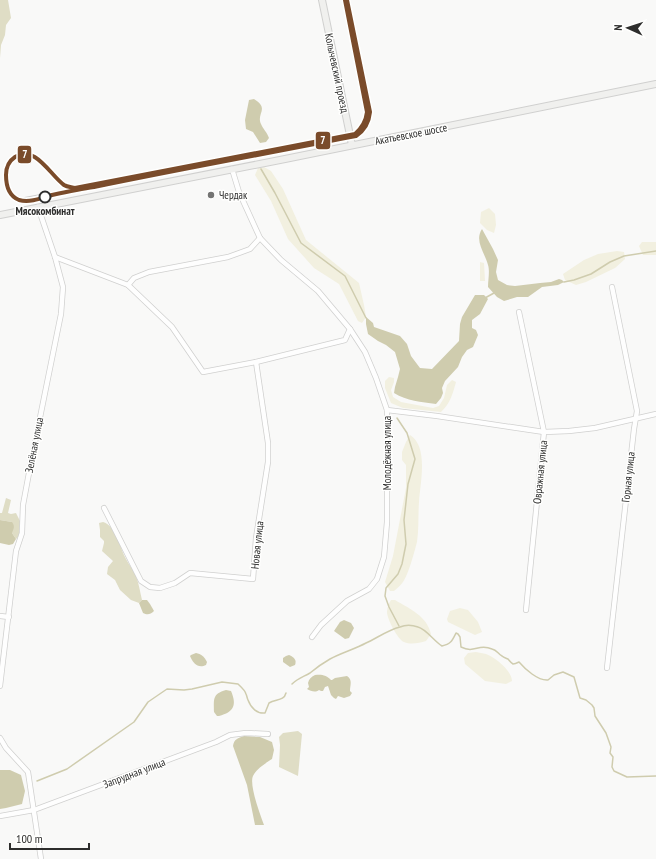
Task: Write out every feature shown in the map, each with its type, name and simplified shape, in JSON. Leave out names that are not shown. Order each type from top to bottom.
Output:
[{"type":"main road","name":"Колычевский проезд","points":[[322,0],[352,145]]},
{"type":"main road","name":"Акатьевское шоссе","points":[[0,214],[656,84]]},
{"type":"street","name":"Молодёжная улица","points":[[232,169],[239,192],[260,238],[281,260],[318,291],[350,329],[365,352],[387,410],[386,522],[384,556],[378,579],[369,589],[347,601],[318,627],[312,637]]},
{"type":"street","name":"Зелёная улица","points":[[0,686],[16,551],[22,533],[22,505],[61,314],[63,287],[55,257],[38,207]]},
{"type":"street","points":[[128,285],[134,278],[149,272],[228,257],[250,248],[260,238]]},
{"type":"street","points":[[55,257],[128,285],[172,327],[203,372],[256,362],[345,340],[350,329]]},
{"type":"street","name":"Горная улица","points":[[607,668],[637,411],[612,287]]},
{"type":"street","name":"Овражная улица","points":[[519,312],[544,432],[526,610]]},
{"type":"street","name":"Новая улица","points":[[104,508],[142,581],[150,587],[160,588],[175,583],[190,573],[253,579],[256,538],[268,462],[268,444],[256,362]]},
{"type":"street","points":[[387,410],[544,432],[595,428],[656,414]]},
{"type":"street","points":[[0,616],[9,617]]},
{"type":"street","name":"Запрудная улица","points":[[0,816],[34,810],[216,742],[230,735],[246,733],[268,734]]},
{"type":"street","points":[[0,738],[6,748],[28,772],[41,859]]},
{"type":"shaded area","points":[[0,0],[8,0],[11,18],[6,25],[5,35],[1,45],[0,58]]},
{"type":"shaded area","points":[[254,99],[259,102],[262,108],[260,120],[269,138],[266,142],[260,143],[253,132],[246,129],[245,120],[249,100]]},
{"type":"shaded area","points":[[264,167],[271,171],[283,189],[306,240],[359,283],[366,317],[362,323],[358,321],[339,284],[314,268],[288,239],[271,201],[255,175],[258,168]]},
{"type":"shaded area","points":[[489,208],[495,214],[496,225],[494,233],[487,230],[480,223],[481,212]]},
{"type":"shaded area","points":[[482,229],[498,260],[496,272],[498,280],[507,285],[515,286],[551,282],[559,279],[564,282],[558,285],[542,287],[528,297],[517,297],[504,301],[497,297],[488,287],[489,267],[479,238]]},
{"type":"shaded area","points":[[642,242],[656,242],[656,255],[643,255],[639,246]]},
{"type":"shaded area","points":[[617,251],[624,252],[625,259],[615,268],[586,282],[576,285],[565,280],[563,274],[584,260],[598,254]]},
{"type":"shaded area","points":[[480,262],[484,263],[485,281],[480,281]]},
{"type":"shaded area","points":[[475,295],[484,295],[488,299],[480,314],[472,320],[472,328],[476,330],[478,335],[473,347],[467,350],[458,367],[445,381],[442,388],[443,393],[441,398],[436,404],[420,402],[394,393],[400,369],[395,352],[368,334],[366,317],[373,323],[374,327],[400,336],[407,344],[411,356],[420,368],[432,369],[459,341],[462,317]]},
{"type":"shaded area","points":[[389,377],[394,378],[391,390],[393,397],[401,402],[433,408],[439,406],[444,398],[447,385],[452,380],[456,382],[449,402],[441,412],[403,408],[391,403],[385,388],[385,381]]},
{"type":"shaded area","points":[[410,435],[420,448],[422,466],[417,542],[405,578],[394,591],[390,591],[385,582],[393,556],[406,488],[406,465],[402,460],[402,452]]},
{"type":"shaded area","points":[[6,498],[11,500],[8,513],[16,513],[20,521],[19,536],[16,539],[12,533],[12,522],[0,520],[0,513],[2,513]]},
{"type":"shaded area","points":[[0,520],[13,523],[14,527],[12,533],[16,539],[13,544],[9,545],[0,543]]},
{"type":"shaded area","points":[[103,522],[111,527],[117,537],[126,560],[135,574],[142,600],[139,603],[131,600],[120,590],[115,580],[107,574],[108,567],[113,561],[102,551],[104,541],[100,537],[99,523]]},
{"type":"shaded area","points":[[142,600],[147,600],[154,611],[148,614],[143,613],[139,603]]},
{"type":"shaded area","points":[[391,600],[395,600],[412,610],[426,622],[431,634],[426,641],[409,643],[404,642],[399,637],[393,629],[387,615],[387,609]]},
{"type":"shaded area","points":[[460,608],[468,610],[478,622],[482,632],[475,635],[448,622],[447,619],[450,611]]},
{"type":"shaded area","points":[[344,620],[351,623],[354,628],[349,638],[345,639],[334,631],[340,622]]},
{"type":"shaded area","points":[[476,652],[486,654],[498,661],[509,673],[512,681],[506,684],[485,681],[465,664],[464,658],[468,653]]},
{"type":"shaded area","points":[[196,653],[205,658],[207,662],[206,665],[198,666],[194,663],[190,656]]},
{"type":"shaded area","points":[[289,655],[294,658],[296,662],[295,665],[290,667],[283,662],[283,658]]},
{"type":"shaded area","points":[[315,675],[324,675],[331,680],[347,676],[351,681],[350,691],[352,693],[350,696],[344,698],[338,696],[336,699],[331,695],[328,686],[325,687],[323,691],[313,691],[307,689],[309,687],[309,680]]},
{"type":"shaded area","points":[[226,690],[231,691],[234,700],[233,707],[228,712],[217,716],[214,712],[216,695]]},
{"type":"shaded area","points":[[298,731],[302,734],[298,776],[279,767],[279,737],[283,733]]},
{"type":"shaded area","points":[[244,736],[260,737],[272,742],[274,750],[272,759],[256,771],[252,780],[252,786],[264,825],[255,825],[247,785],[233,746],[235,740]]},
{"type":"shaded area","points":[[0,770],[10,770],[21,775],[25,791],[22,804],[0,809]]},
{"type":"waterway","points":[[261,169],[301,243],[345,276],[366,318]]},
{"type":"waterway","points":[[564,282],[591,274],[610,262],[624,256],[656,251]]},
{"type":"waterway","points":[[485,298],[494,293]]},
{"type":"waterway","points":[[397,418],[407,433],[415,459],[408,484],[404,520],[406,544],[402,564],[398,574],[386,588],[385,596],[399,626]]},
{"type":"waterway","points":[[292,684],[330,659],[402,626],[416,626],[421,628],[442,646],[451,642],[456,633],[460,637],[461,647],[466,649],[487,647],[496,651],[513,664],[519,662],[528,671],[540,679],[548,680],[554,675],[563,672],[574,677],[580,698],[586,700],[592,705],[595,716],[606,733],[611,747],[610,753],[613,757],[612,767],[614,771],[627,777],[656,776]]},
{"type":"waterway","points":[[37,781],[67,769],[134,722],[148,702],[167,689],[192,689],[222,682],[238,684],[245,691],[249,703],[253,708],[262,713],[265,713],[269,703],[282,699],[286,693]]},
{"type":"tram line","points":[[22,198],[75,188]]},
{"type":"transit line","name":"7","points":[[345,0],[367,112],[363,124],[355,134],[75,188],[64,185],[42,162],[36,158],[29,154],[22,154],[15,157],[7,167],[6,179],[10,193],[19,200],[32,201],[52,195],[356,136],[366,126],[369,120],[370,112],[347,0]]},
{"type":"place","name":"Чердак","points":[[211,195]]},
{"type":"place","name":"Мясокомбинат","points":[[45,197]]}]
